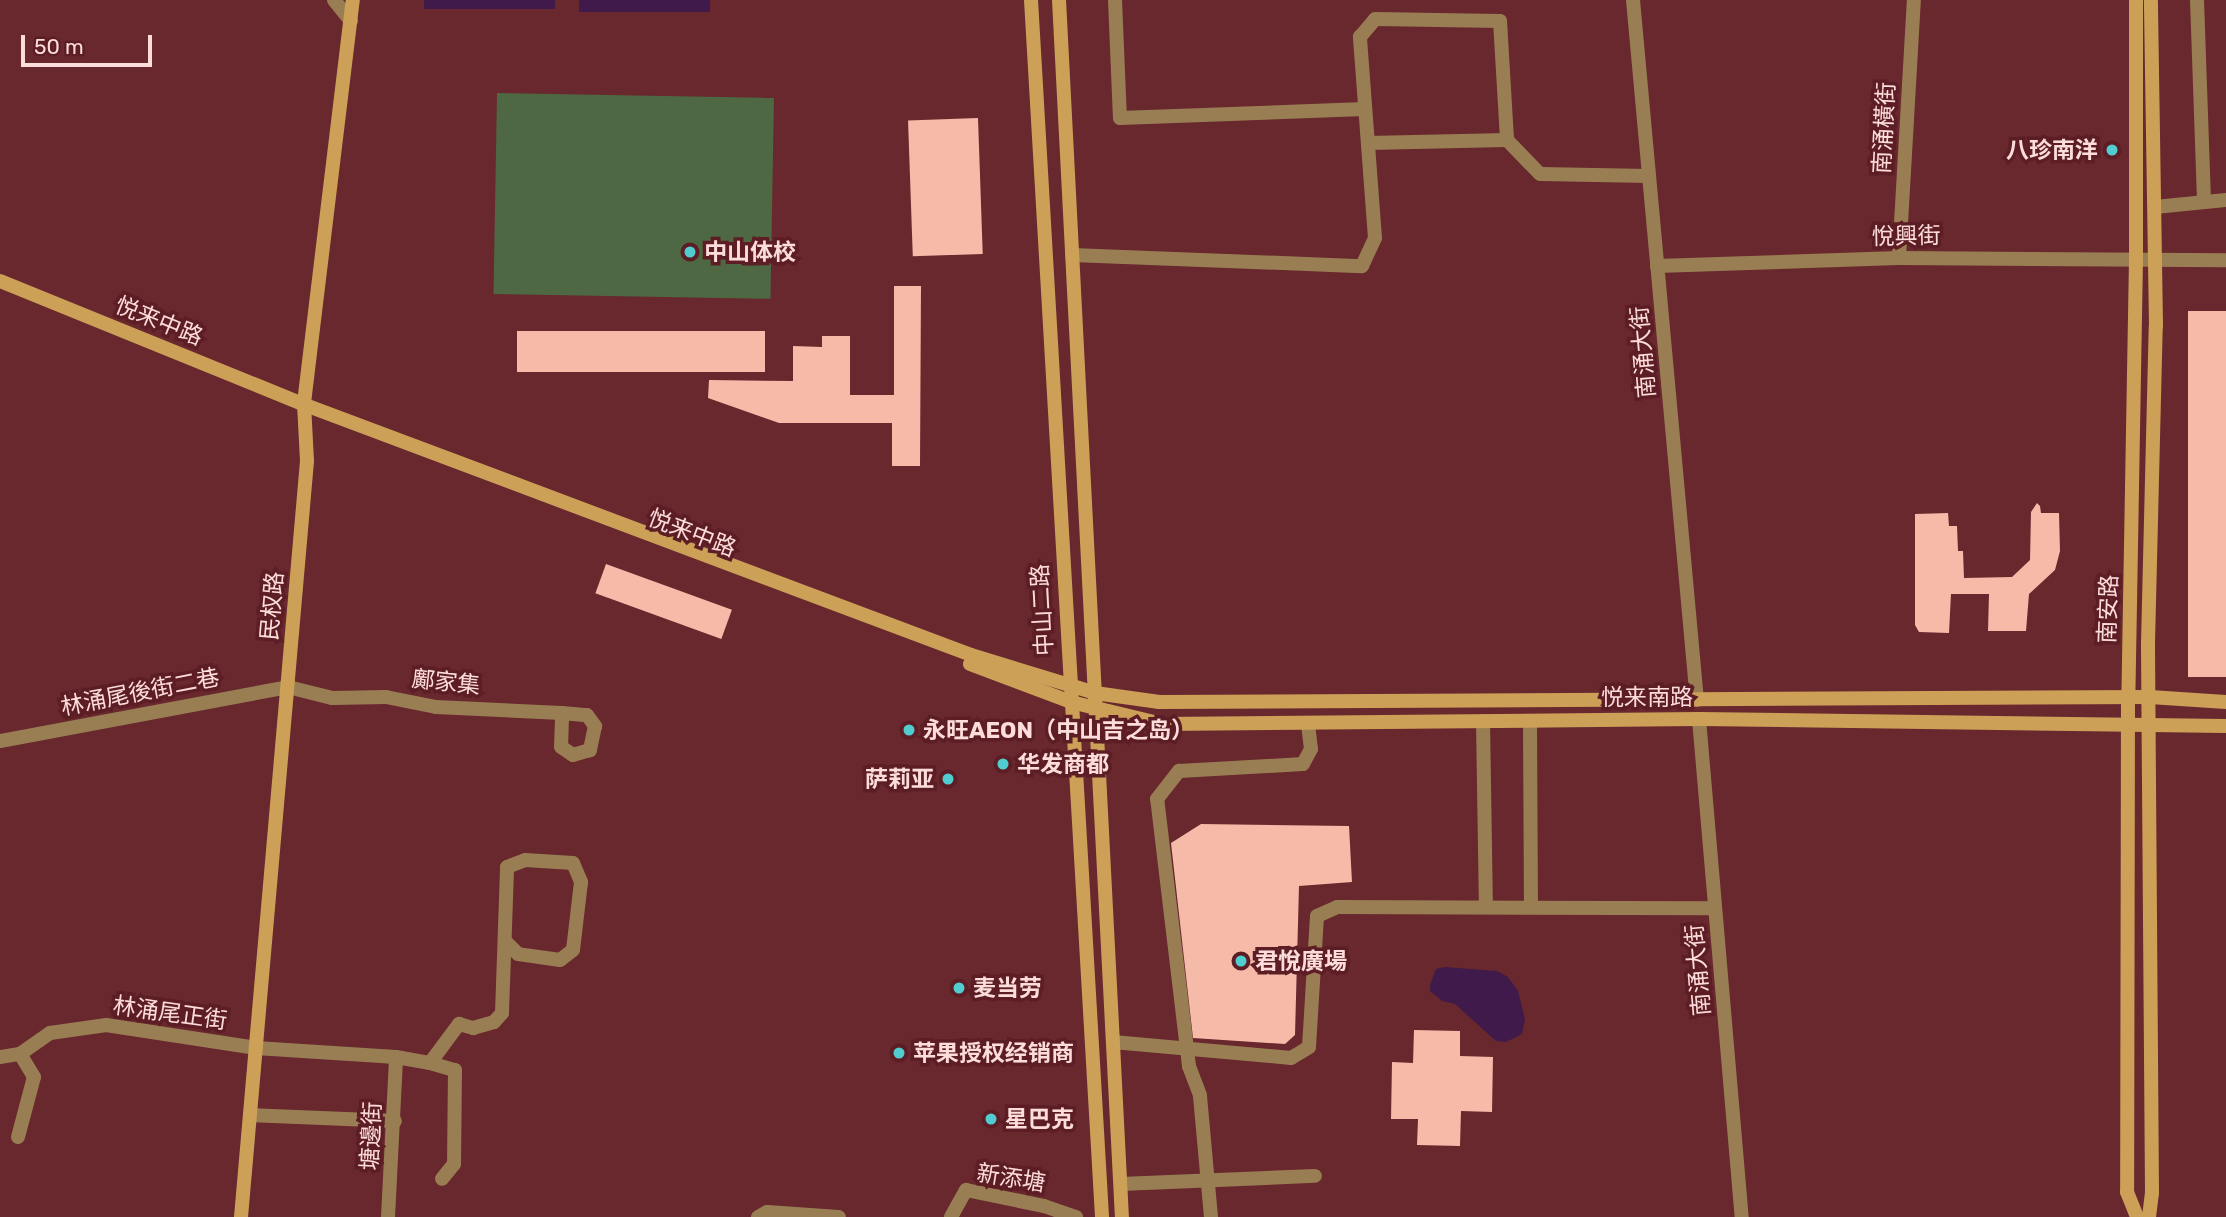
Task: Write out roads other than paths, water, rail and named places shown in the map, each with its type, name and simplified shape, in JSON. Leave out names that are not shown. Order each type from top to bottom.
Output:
[{"type":"street","points":[[334,0],[351,21]]},
{"type":"street","name":"民权路","points":[[241,1217],[307,461],[303,405],[353,0]]},
{"type":"street","name":"中山二路","points":[[1031,0],[1102,1217]]},
{"type":"street","points":[[1059,0],[1122,1217]]},
{"type":"street","points":[[1115,0],[1120,118],[1365,109]]},
{"type":"street","name":"南涌大街","points":[[1633,0],[1697,700]]},
{"type":"street","name":"南涌橫街","points":[[1899,258],[1914,0]]},
{"type":"street","name":"南安路","points":[[2136,0],[2136,259],[2128,698],[2127,1192],[2137,1217]]},
{"type":"street","name":"南安路","points":[[2149,1217],[2152,1193],[2148,643],[2155,259],[2151,0]]},
{"type":"street","points":[[2197,0],[2204,202]]},
{"type":"street","points":[[1072,256],[1362,266],[1375,237],[1360,37],[1375,19],[1500,21],[1507,141],[1540,174],[1649,176]]},
{"type":"street","points":[[1368,143],[1507,141]]},
{"type":"street","points":[[2155,207],[2226,200]]},
{"type":"street","name":"悅興街","points":[[1657,266],[1899,258],[2226,260]]},
{"type":"street","name":"悦来中路","points":[[0,281],[303,405],[971,654],[1070,695]]},
{"type":"street","name":"鄺家集","points":[[288,687],[332,698],[386,697],[436,707],[562,713],[587,715],[595,726],[590,750],[573,755],[561,747],[562,713]]},
{"type":"street","name":"林涌尾後街二巷","points":[[0,741],[288,687]]},
{"type":"street","name":"悦来南路","points":[[1070,695],[1162,724],[1699,719],[2226,726]]},
{"type":"street","name":"悦来南路","points":[[1096,701],[2150,697],[2226,702]]},
{"type":"street","name":"南涌大街","points":[[1699,719],[1742,1217]]},
{"type":"street","points":[[1483,721],[1486,907]]},
{"type":"street","points":[[1530,721],[1531,907]]},
{"type":"street","points":[[1212,1217],[1200,1095],[1189,1066],[1157,799],[1179,771],[1303,764],[1311,749],[1308,723]]},
{"type":"street","points":[[442,1179],[454,1164],[455,1070],[430,1063],[459,1024],[473,1028],[494,1022],[502,1013],[507,867],[525,859],[573,863],[581,881],[573,950],[560,960],[518,954],[505,941]]},
{"type":"street","points":[[1113,1042],[1291,1059],[1309,1047],[1317,915],[1337,907],[1715,908]]},
{"type":"street","name":"林涌尾正街","points":[[0,1057],[20,1054],[50,1034],[106,1025],[256,1048],[396,1057],[430,1063]]},
{"type":"street","points":[[18,1136],[34,1077],[20,1054]]},
{"type":"street","name":"塘邊街","points":[[388,1217],[395,1121],[396,1057]]},
{"type":"street","points":[[250,1115],[395,1121]]},
{"type":"street","points":[[1121,1184],[1315,1177]]},
{"type":"street","name":"新添塘","points":[[951,1217],[966,1189],[1044,1206],[1076,1217]]},
{"type":"street","points":[[758,1217],[766,1212],[839,1217]]},
{"type":"place","name":"八珍南洋","points":[[2112,150]]},
{"type":"place","name":"中山体校","points":[[690,252]]},
{"type":"place","name":"永旺AEON（中山吉之岛）","points":[[909,730]]},
{"type":"place","name":"华发商都","points":[[1003,764]]},
{"type":"place","name":"萨莉亚","points":[[948,779]]},
{"type":"place","name":"君悅廣場","points":[[1241,961]]},
{"type":"place","name":"麦当劳","points":[[959,988]]},
{"type":"place","name":"苹果授权经销商","points":[[899,1053]]},
{"type":"place","name":"星巴克","points":[[991,1119]]}]
